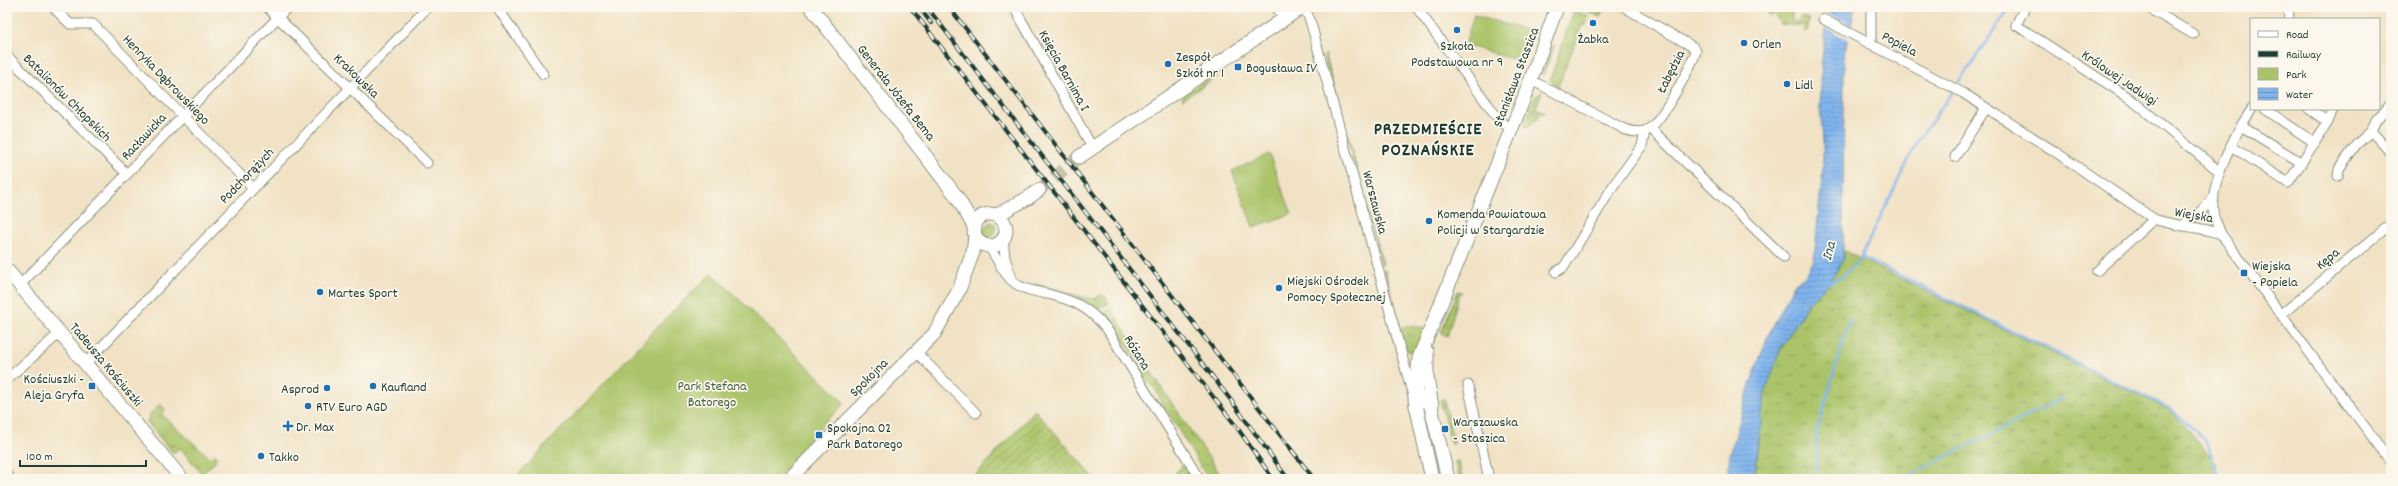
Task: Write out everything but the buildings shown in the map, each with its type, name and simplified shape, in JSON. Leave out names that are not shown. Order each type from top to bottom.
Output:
[{"type":"street","name":"Henryka Dąbrowskiego","points":[[53,7],[70,24],[93,24],[253,188]]},
{"type":"street","name":"Krakowska","points":[[267,7],[427,163]]},
{"type":"street","name":"Racławicka","points":[[20,285],[127,174],[182,114],[288,7]]},
{"type":"street","name":"Podchorążych","points":[[86,364],[428,7]]},
{"type":"street","points":[[497,7],[543,74]]},
{"type":"street","name":"Generała Józefa Bema","points":[[811,7],[957,197],[975,232]]},
{"type":"street","name":"Księcia Barnima I","points":[[1014,7],[1092,147]]},
{"type":"street","points":[[1276,7],[1287,14]]},
{"type":"street","points":[[1079,157],[1287,14],[1303,7]]},
{"type":"street","name":"Warszawska","points":[[1303,7],[1310,20],[1415,403],[1432,479]]},
{"type":"street","points":[[1416,7],[1500,121],[1512,130]]},
{"type":"street","name":"Stanisława Staszica","points":[[1415,403],[1428,335],[1512,130],[1557,7]]},
{"type":"street","name":"Łabędzia","points":[[1556,272],[1564,267],[1613,186],[1642,146],[1647,130],[1664,112],[1696,51],[1693,47],[1624,7]]},
{"type":"street","name":"Królowej Jadwigi","points":[[2026,7],[2016,25],[2128,97],[2220,172]]},
{"type":"street","points":[[2148,7],[2193,34]]},
{"type":"street","points":[[2288,7],[2289,18]]},
{"type":"street","points":[[1871,13],[1871,43]]},
{"type":"street","name":"Popiela","points":[[1823,18],[1963,93]]},
{"type":"street","name":"Batalionów Chłopskich","points":[[7,56],[127,174]]},
{"type":"street","points":[[1531,80],[1624,130],[1647,130],[1784,257]]},
{"type":"street","name":"Wiejska","points":[[1963,93],[2054,151],[2154,219],[2166,224],[2207,229],[2221,234],[2391,462]]},
{"type":"street","points":[[2338,176],[2339,169],[2356,145],[2371,131],[2376,120],[2391,103]]},
{"type":"street","points":[[1955,157],[1986,108]]},
{"type":"street","points":[[2221,234],[2214,216],[2214,198],[2220,172],[2241,126],[2251,110]]},
{"type":"street","points":[[2266,110],[2315,143]]},
{"type":"street","points":[[2310,110],[2328,122]]},
{"type":"street","points":[[2231,146],[2288,183],[2328,122],[2333,110]]},
{"type":"street","points":[[2241,126],[2302,163]]},
{"type":"street","points":[[2371,131],[2391,153]]},
{"type":"street","points":[[1028,198],[996,244],[988,247],[981,244],[975,232],[979,220],[1028,198],[1039,190]]},
{"type":"street","name":"Generała Józefa Bema","points":[[957,197],[991,214]]},
{"type":"street","points":[[2182,226],[2199,213],[2214,198]]},
{"type":"street","points":[[991,214],[1003,221],[1007,264],[1016,284]]},
{"type":"street","points":[[2097,271],[2154,219]]},
{"type":"street","name":"Kępa","points":[[2282,314],[2391,224]]},
{"type":"street","name":"Spokojna","points":[[959,290],[973,252],[975,232]]},
{"type":"street","name":"Spokojna","points":[[790,479],[934,334],[959,290],[988,247]]},
{"type":"street","name":"Różana","points":[[988,247],[1007,276],[1016,284],[1032,291],[1070,300],[1092,312],[1106,329],[1200,479]]},
{"type":"street","name":"Tadeusza Kościuszki","points":[[7,270],[182,479]]},
{"type":"street","points":[[7,379],[60,333]]},
{"type":"street","points":[[916,351],[976,413]]},
{"type":"street","points":[[1402,356],[1423,358]]},
{"type":"street","name":"Stanisława Staszica","points":[[1423,358],[1433,410]]},
{"type":"street","points":[[1468,385],[1489,479]]},
{"type":"street","points":[[1415,403],[1418,400],[1426,398],[1433,410],[1448,479]]},
{"type":"street","points":[[7,475],[10,479]]},
{"type":"green space","points":[[1576,7],[1604,7],[1600,17]]},
{"type":"green space","points":[[1756,7],[1778,7],[1793,13],[1791,19],[1797,23],[1801,16],[1809,19],[1808,30],[1805,32],[1804,26],[1780,24],[1774,14],[1769,17],[1766,11]]},
{"type":"green space","points":[[1574,10],[1589,16],[1584,26],[1582,25],[1558,87],[1550,80]]},
{"type":"green space","points":[[1474,15],[1531,32],[1522,62],[1465,45]]},
{"type":"green space","points":[[1555,44],[1543,76],[1542,68]]},
{"type":"green space","points":[[1324,55],[1326,55],[1344,121],[1342,122]]},
{"type":"green space","points":[[1224,72],[1182,100],[1184,94],[1211,77]]},
{"type":"green space","points":[[1542,92],[1536,108],[1545,112],[1544,114],[1530,108],[1536,96]]},
{"type":"green space","points":[[1530,110],[1541,115],[1528,127],[1524,125]]},
{"type":"green space","points":[[1345,129],[1360,181],[1359,182]]},
{"type":"green space","points":[[1269,154],[1292,214],[1253,227],[1232,171]]},
{"type":"green space","points":[[979,205],[1000,206],[997,210],[977,207]]},
{"type":"green space","points":[[1365,205],[1383,264],[1382,265]]},
{"type":"green space","points":[[991,222],[995,224],[995,231],[990,238],[986,238],[984,229]]},
{"type":"green space","points":[[1844,251],[2170,410],[2216,463],[2218,479],[1754,479],[1764,395],[1771,372],[1781,349],[1806,307],[1839,267]]},
{"type":"green space","points":[[1385,269],[1399,323],[1397,323],[1383,270]]},
{"type":"green space","name":"Park Stefana Batorego","points":[[712,273],[845,403],[815,432],[819,438],[807,455],[785,479],[514,479],[661,323]]},
{"type":"green space","points":[[1035,284],[1086,298],[1094,299],[1101,295],[1105,296],[1109,304],[1098,308],[1092,307],[1073,297],[1034,286]]},
{"type":"green space","points":[[1458,291],[1462,292],[1459,295],[1447,337],[1441,332]]},
{"type":"green space","points":[[1111,308],[1152,373],[1223,479],[1208,479],[1168,412],[1162,409],[1159,396],[1151,383],[1144,378],[1143,370],[1116,329],[1101,315]]},
{"type":"green space","points":[[1406,326],[1421,327],[1425,330],[1415,352],[1407,351],[1399,328]]},
{"type":"green space","points":[[1444,399],[1454,444],[1451,445],[1440,400]]},
{"type":"green space","points":[[160,404],[165,409],[162,415],[210,458],[214,454],[216,457],[215,462],[202,474],[180,448],[173,453],[147,422],[151,413]]},
{"type":"green space","points":[[1425,404],[1440,470],[1435,468],[1421,408]]},
{"type":"green space","points":[[1035,410],[1095,479],[972,479]]},
{"type":"green space","points":[[1458,461],[1463,479],[1459,479],[1455,462]]},
{"type":"green space","points":[[1183,465],[1192,479],[1169,479]]},
{"type":"water","name":"Ina","points":[[1827,7],[1855,7],[1844,55],[1843,260],[1829,283],[1809,302],[1781,348],[1765,393],[1754,479],[1727,479],[1730,455],[1750,385],[1767,338],[1795,283],[1805,277],[1814,260],[1823,167],[1823,140],[1820,108],[1822,60]]},
{"type":"pier","points":[[1825,12],[1852,26],[1849,40],[1823,26]]},
{"type":"waterway","points":[[1956,86],[2010,7]]},
{"type":"waterway","points":[[1829,283],[1842,277],[1859,261],[1917,142],[1954,90]]},
{"type":"waterway","points":[[1862,257],[2169,408],[2207,442],[2219,479]]},
{"type":"waterway","points":[[1816,479],[1817,431],[1850,318]]},
{"type":"waterway","points":[[1902,479],[2063,398]]},
{"type":"tunnel","points":[[1039,190],[1079,157]]},
{"type":"railway","points":[[910,7],[1236,426],[1273,479]]},
{"type":"railway","points":[[919,7],[931,23]]},
{"type":"railway","points":[[927,7],[1233,403],[1288,479]]},
{"type":"railway","points":[[949,7],[1314,479]]},
{"type":"place","name":"Żabka","points":[[1593,23]]},
{"type":"place","name":"Szkoła Podstawowa nr 9","points":[[1457,30]]},
{"type":"place","name":"Orlen","points":[[1744,43]]},
{"type":"place","name":"Zespół Szkół nr 1","points":[[1168,64]]},
{"type":"place","name":"Bogusława IV","points":[[1238,67]]},
{"type":"place","name":"Lidl","points":[[1787,84]]},
{"type":"place","name":"Komenda Powiatowa Policji w Stargardzie","points":[[1429,221]]},
{"type":"place","name":"Wiejska - Popiela","points":[[2244,273]]},
{"type":"place","name":"Miejski Ośrodek Pomocy Społecznej","points":[[1279,288]]},
{"type":"place","name":"Martes Sport","points":[[320,292]]},
{"type":"place","name":"Kościuszki - Aleja Gryfa","points":[[92,386]]},
{"type":"place","name":"Kaufland","points":[[373,386]]},
{"type":"place","name":"Asprod","points":[[327,388]]},
{"type":"place","name":"RTV Euro AGD","points":[[308,406]]},
{"type":"place","name":"Dr. Max","points":[[288,426]]},
{"type":"place","name":"Warszawska - Staszica","points":[[1445,429]]},
{"type":"place","name":"Spokojna 02 Park Batorego","points":[[819,435]]},
{"type":"place","name":"Takko","points":[[261,456]]},
{"type":"district","name":"PRZEDMIEŚCIE POZNAŃSKIE","points":[[1428,138]]}]
